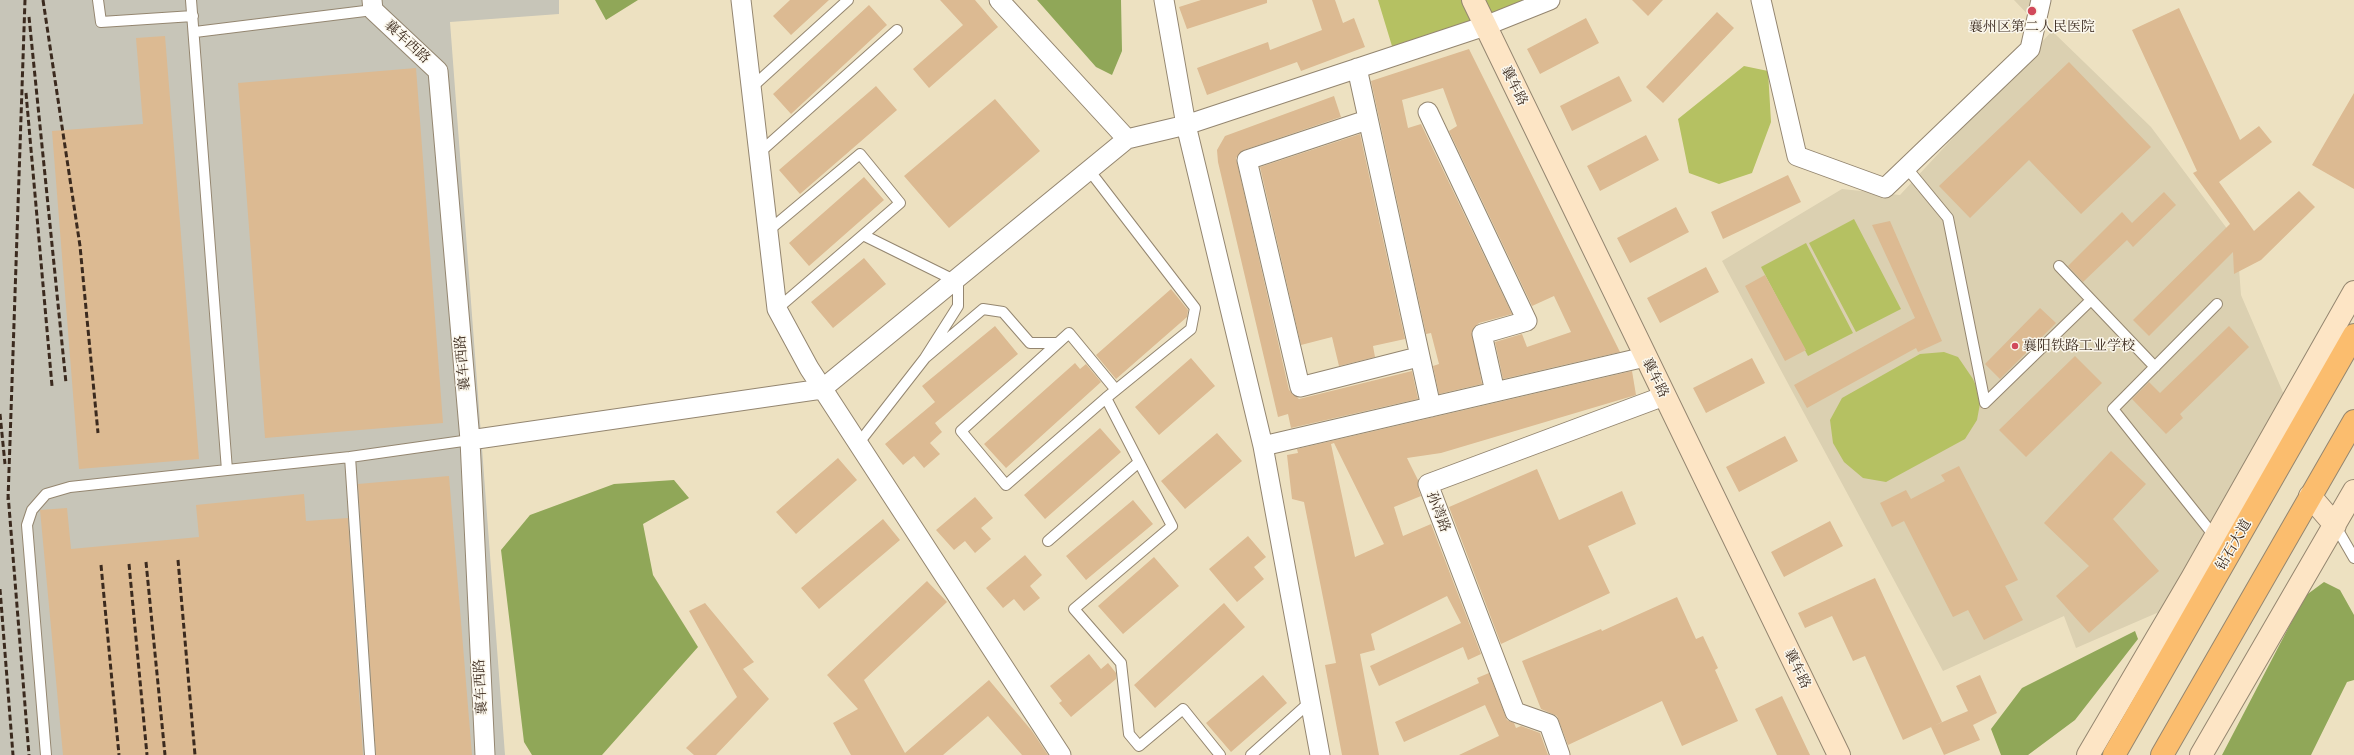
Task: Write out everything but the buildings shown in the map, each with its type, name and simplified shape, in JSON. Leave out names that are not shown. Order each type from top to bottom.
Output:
[{"type":"highway","name":"钻石大道","points":[[2114,755],[2354,335]]},
{"type":"highway","points":[[2162,755],[2354,421]]},
{"type":"street","points":[[1000,0],[1127,138]]},
{"type":"street","points":[[1164,0],[1186,125],[1263,446],[1320,755]]},
{"type":"street","name":"襄车路","points":[[1473,0],[1838,755]]},
{"type":"street","points":[[470,440],[822,389],[1127,138],[1186,125],[1485,26],[1550,0]]},
{"type":"street","points":[[1761,0],[1797,156],[1885,188],[2030,49],[2041,0]]},
{"type":"street","points":[[742,1],[777,309],[822,389],[1061,755]]},
{"type":"street","name":"襄车西路","points":[[373,5],[438,71],[470,440],[485,755]]},
{"type":"street","points":[[1358,68],[1367,120],[1430,407]]},
{"type":"street","points":[[1428,112],[1527,321],[1482,334],[1495,392]]},
{"type":"street","points":[[1367,120],[1247,160],[1300,387],[1418,357]]},
{"type":"street","points":[[2088,755],[2215,537],[2354,292]]},
{"type":"street","points":[[1263,446],[1645,357]]},
{"type":"street","name":"孙湾路","points":[[1560,755],[1549,724],[1515,712],[1428,484],[1664,396]]},
{"type":"street","points":[[2201,755],[2354,492]]},
{"type":"street","points":[[2310,496],[2335,525]]},
{"type":"lane","points":[[98,0],[101,22],[193,16]]},
{"type":"lane","points":[[191,0],[195,32],[228,470]]},
{"type":"lane","points":[[751,88],[848,0]]},
{"type":"lane","points":[[195,32],[373,5]]},
{"type":"lane","points":[[759,153],[897,30]]},
{"type":"lane","points":[[768,231],[860,154],[900,203],[777,309]]},
{"type":"lane","points":[[1906,168],[1948,218],[1984,403],[2092,300]]},
{"type":"lane","points":[[1089,170],[1195,308],[1191,329],[1116,390],[1106,398],[1006,485],[961,431],[1069,333],[1116,390]]},
{"type":"lane","points":[[858,444],[925,358],[958,306],[958,286],[954,280],[863,235]]},
{"type":"lane","points":[[2059,266],[2155,367]]},
{"type":"lane","points":[[2215,537],[2113,409],[2217,304]]},
{"type":"lane","points":[[925,358],[983,309],[1003,312],[1030,343],[1058,343]]},
{"type":"lane","points":[[1106,398],[1172,526],[1074,609],[1121,662],[1129,734],[1139,746],[1183,709],[1220,755]]},
{"type":"lane","points":[[46,755],[27,525],[32,510],[46,494],[70,487],[350,457],[470,440]]},
{"type":"lane","points":[[350,457],[370,755]]},
{"type":"lane","points":[[1048,541],[1139,462]]},
{"type":"lane","points":[[2335,525],[2354,558]]},
{"type":"lane","points":[[1251,755],[1310,702]]},
{"type":"shaded area","points":[[0,0],[559,0],[559,14],[450,22],[505,755],[0,755]]},
{"type":"shaded area","name":"襄州区第二人民医院","points":[[2014,0],[2041,0],[2035,22]]},
{"type":"shaded area","name":"襄阳铁路工业学校","points":[[2052,31],[2151,127],[2237,242],[2241,295],[2285,397],[2166,609],[2076,648],[2064,616],[1943,671],[1722,261],[1842,189],[1900,195]]},
{"type":"green space","points":[[595,0],[638,0],[606,20]]},
{"type":"green space","points":[[1037,0],[1121,0],[1122,51],[1112,75],[1096,67]]},
{"type":"green space","points":[[1378,0],[1550,0],[1395,56]]},
{"type":"green space","points":[[1744,66],[1768,71],[1771,122],[1752,173],[1719,184],[1689,173],[1678,119]]},
{"type":"green space","points":[[1854,219],[1901,309],[1856,332],[1809,243]]},
{"type":"green space","points":[[1806,243],[1853,333],[1808,356],[1761,267]]},
{"type":"green space","points":[[1944,352],[1958,357],[1973,379],[1981,398],[1977,420],[1965,439],[1886,482],[1863,478],[1844,462],[1833,443],[1830,420],[1842,398],[1920,354]]},
{"type":"green space","points":[[674,480],[689,498],[643,524],[653,575],[698,647],[602,755],[532,755],[524,742],[501,550],[530,515],[614,484]]},
{"type":"green space","points":[[2324,582],[2340,590],[2354,615],[2354,680],[2347,682],[2311,755],[2222,755],[2305,596]]},
{"type":"green space","points":[[2135,631],[2138,639],[2075,720],[2028,755],[2001,755],[1991,729],[2022,688]]},
{"type":"railway","points":[[8,500],[25,0]]},
{"type":"railway","points":[[43,0],[80,246],[98,433]]},
{"type":"railway","points":[[29,17],[66,383]]},
{"type":"railway","points":[[26,93],[52,386]]},
{"type":"railway","points":[[0,414],[5,464]]},
{"type":"railway","points":[[8,494],[29,755]]},
{"type":"railway","points":[[178,560],[195,755]]},
{"type":"railway","points":[[146,562],[165,755]]},
{"type":"railway","points":[[129,564],[147,755]]},
{"type":"railway","points":[[101,565],[119,755]]},
{"type":"railway","points":[[0,589],[13,755]]},
{"type":"place","name":"襄州区第二人民医院","points":[[2032,11]]},
{"type":"place","name":"襄阳铁路工业学校","points":[[2015,346]]}]
